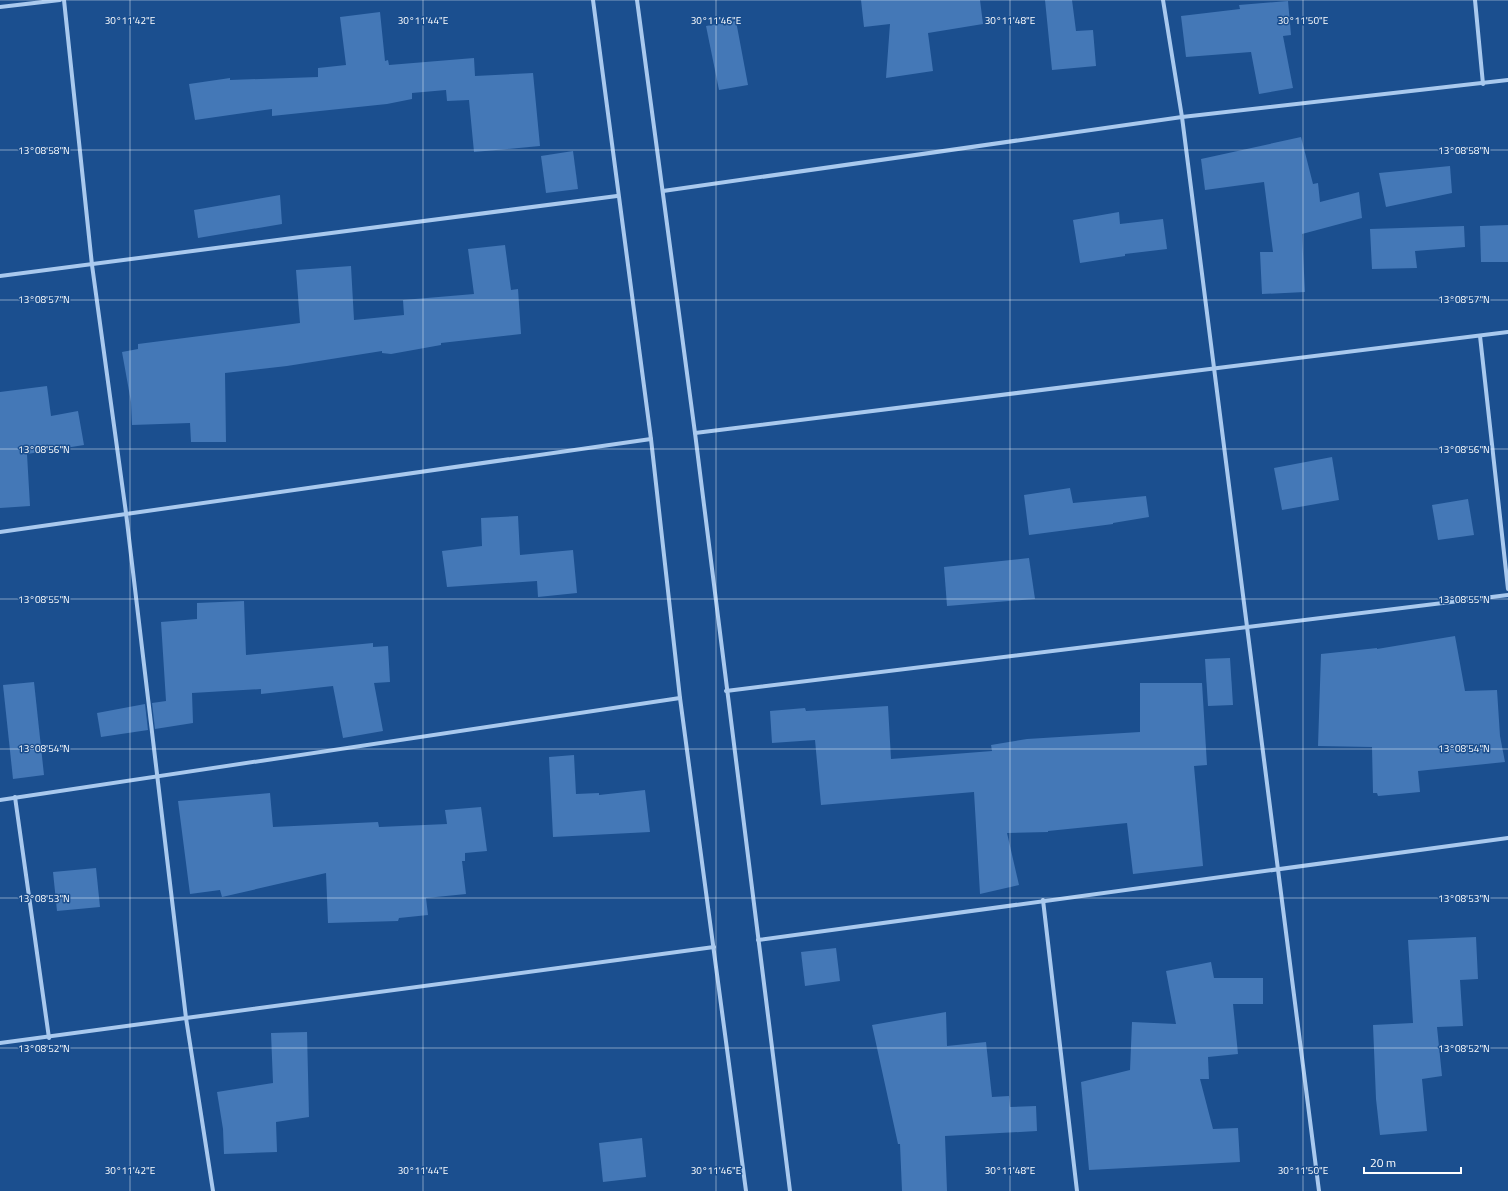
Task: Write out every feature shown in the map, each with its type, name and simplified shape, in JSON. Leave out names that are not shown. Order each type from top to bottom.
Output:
[{"type":"street","points":[[0,7],[60,0]]},
{"type":"street","points":[[64,0],[92,265],[126,514],[186,1018],[213,1191]]},
{"type":"street","points":[[592,0],[651,439],[680,698],[746,1191]]},
{"type":"street","points":[[637,0],[695,433],[726,691],[790,1191]]},
{"type":"street","points":[[1164,0],[1182,117],[1215,368],[1276,868],[1319,1191]]},
{"type":"street","points":[[1475,0],[1483,84]]},
{"type":"street","points":[[663,191],[1182,117],[1508,80]]},
{"type":"street","points":[[0,276],[618,196]]},
{"type":"street","points":[[695,433],[1508,332]]},
{"type":"street","points":[[1480,336],[1508,589]]},
{"type":"street","points":[[0,532],[651,439]]},
{"type":"street","points":[[726,691],[1508,595]]},
{"type":"street","points":[[0,800],[158,775],[680,698]]},
{"type":"street","points":[[14,797],[49,1038]]},
{"type":"street","points":[[758,940],[1276,868],[1508,838]]},
{"type":"street","points":[[1043,900],[1077,1191]]},
{"type":"street","points":[[0,1043],[49,1038],[186,1018],[714,947]]},
{"type":"building","points":[[861,0],[980,0],[983,24],[928,33],[933,71],[886,78],[890,24],[864,27]]},
{"type":"building","points":[[1045,0],[1072,0],[1076,31],[1093,30],[1096,66],[1052,70]]},
{"type":"building","points":[[1288,1],[1291,35],[1283,36],[1293,88],[1259,94],[1251,52],[1186,57],[1181,16],[1240,9],[1239,5]]},
{"type":"building","points":[[380,12],[385,61],[388,60],[389,65],[474,58],[475,76],[533,73],[540,146],[474,152],[469,100],[447,101],[446,90],[412,93],[412,99],[387,104],[272,116],[272,109],[195,120],[189,84],[230,78],[230,80],[318,77],[318,68],[346,65],[340,17]]},
{"type":"building","points":[[736,21],[748,85],[719,90],[706,26]]},
{"type":"building","points":[[1301,137],[1313,184],[1318,183],[1320,202],[1359,192],[1362,218],[1302,234],[1305,292],[1262,294],[1260,252],[1273,252],[1264,182],[1205,190],[1201,159]]},
{"type":"building","points":[[573,151],[578,189],[546,193],[541,156]]},
{"type":"building","points":[[1450,166],[1452,193],[1386,207],[1379,173]]},
{"type":"building","points":[[280,195],[282,224],[198,238],[194,210]]},
{"type":"building","points":[[1119,212],[1120,224],[1163,219],[1167,249],[1125,254],[1125,256],[1080,263],[1073,220]]},
{"type":"building","points":[[1508,225],[1508,262],[1481,262],[1480,226]]},
{"type":"building","points":[[1464,226],[1465,247],[1415,251],[1417,268],[1372,269],[1370,229]]},
{"type":"building","points":[[505,245],[511,290],[518,289],[521,334],[441,343],[441,345],[391,354],[382,353],[382,351],[287,366],[225,373],[226,442],[191,442],[190,423],[132,425],[131,402],[122,352],[138,349],[138,344],[300,323],[296,270],[351,266],[354,320],[404,315],[403,300],[474,294],[468,249]]},
{"type":"building","points":[[47,386],[51,416],[78,411],[84,445],[27,454],[30,506],[0,508],[0,392]]},
{"type":"building","points":[[1332,457],[1339,500],[1282,510],[1274,468]]},
{"type":"building","points":[[1070,488],[1073,503],[1146,496],[1149,517],[1113,524],[1029,535],[1024,495]]},
{"type":"building","points":[[1468,499],[1474,535],[1438,540],[1432,505]]},
{"type":"building","points":[[518,516],[520,555],[573,550],[577,593],[538,597],[537,581],[447,587],[442,551],[482,546],[481,518]]},
{"type":"building","points":[[1029,558],[1035,599],[947,606],[944,567]]},
{"type":"building","points":[[244,601],[246,655],[373,643],[373,647],[388,646],[390,682],[374,683],[383,731],[343,738],[333,686],[261,694],[261,689],[192,693],[193,723],[155,729],[152,703],[166,701],[161,622],[197,619],[197,603]]},
{"type":"building","points":[[1455,636],[1465,691],[1497,690],[1500,736],[1505,762],[1418,771],[1420,792],[1378,796],[1377,793],[1373,793],[1372,747],[1318,746],[1321,654],[1377,649]]},
{"type":"building","points":[[1230,658],[1233,705],[1208,706],[1205,659]]},
{"type":"building","points":[[34,682],[44,775],[13,779],[3,685]]},
{"type":"building","points":[[1140,683],[1202,683],[1207,765],[1194,766],[1203,866],[1133,874],[1127,823],[1048,832],[1007,833],[1019,885],[980,894],[974,792],[821,805],[815,740],[772,743],[770,711],[805,708],[806,711],[888,706],[891,759],[992,751],[991,745],[1027,739],[1140,732]]},
{"type":"building","points":[[145,704],[148,730],[101,737],[97,713]]},
{"type":"building","points":[[574,755],[576,794],[599,793],[599,795],[645,790],[650,832],[553,837],[549,757]]},
{"type":"building","points":[[270,793],[273,827],[378,822],[379,827],[447,824],[445,810],[481,807],[487,851],[465,853],[465,861],[462,861],[466,894],[426,898],[428,915],[399,918],[398,921],[328,923],[326,873],[222,897],[220,890],[190,894],[178,801]]},
{"type":"building","points":[[96,868],[100,907],[57,911],[53,872]]},
{"type":"building","points":[[1476,937],[1478,979],[1460,980],[1463,1026],[1437,1027],[1442,1076],[1422,1079],[1427,1131],[1380,1135],[1376,1099],[1373,1025],[1413,1023],[1408,940]]},
{"type":"building","points":[[836,948],[840,981],[805,986],[801,952]]},
{"type":"building","points":[[1211,962],[1214,978],[1263,978],[1263,1004],[1233,1004],[1238,1054],[1208,1057],[1209,1079],[1200,1079],[1213,1129],[1238,1128],[1240,1162],[1089,1170],[1081,1082],[1130,1070],[1132,1022],[1176,1024],[1166,971]]},
{"type":"building","points":[[946,1012],[947,1046],[986,1042],[992,1097],[1009,1096],[1010,1107],[1036,1106],[1037,1131],[945,1136],[947,1191],[902,1191],[900,1144],[898,1144],[872,1025]]},
{"type":"building","points":[[307,1032],[309,1117],[276,1122],[277,1152],[224,1154],[223,1129],[217,1092],[273,1083],[271,1033]]},
{"type":"building","points":[[642,1138],[646,1177],[603,1182],[599,1143]]}]
